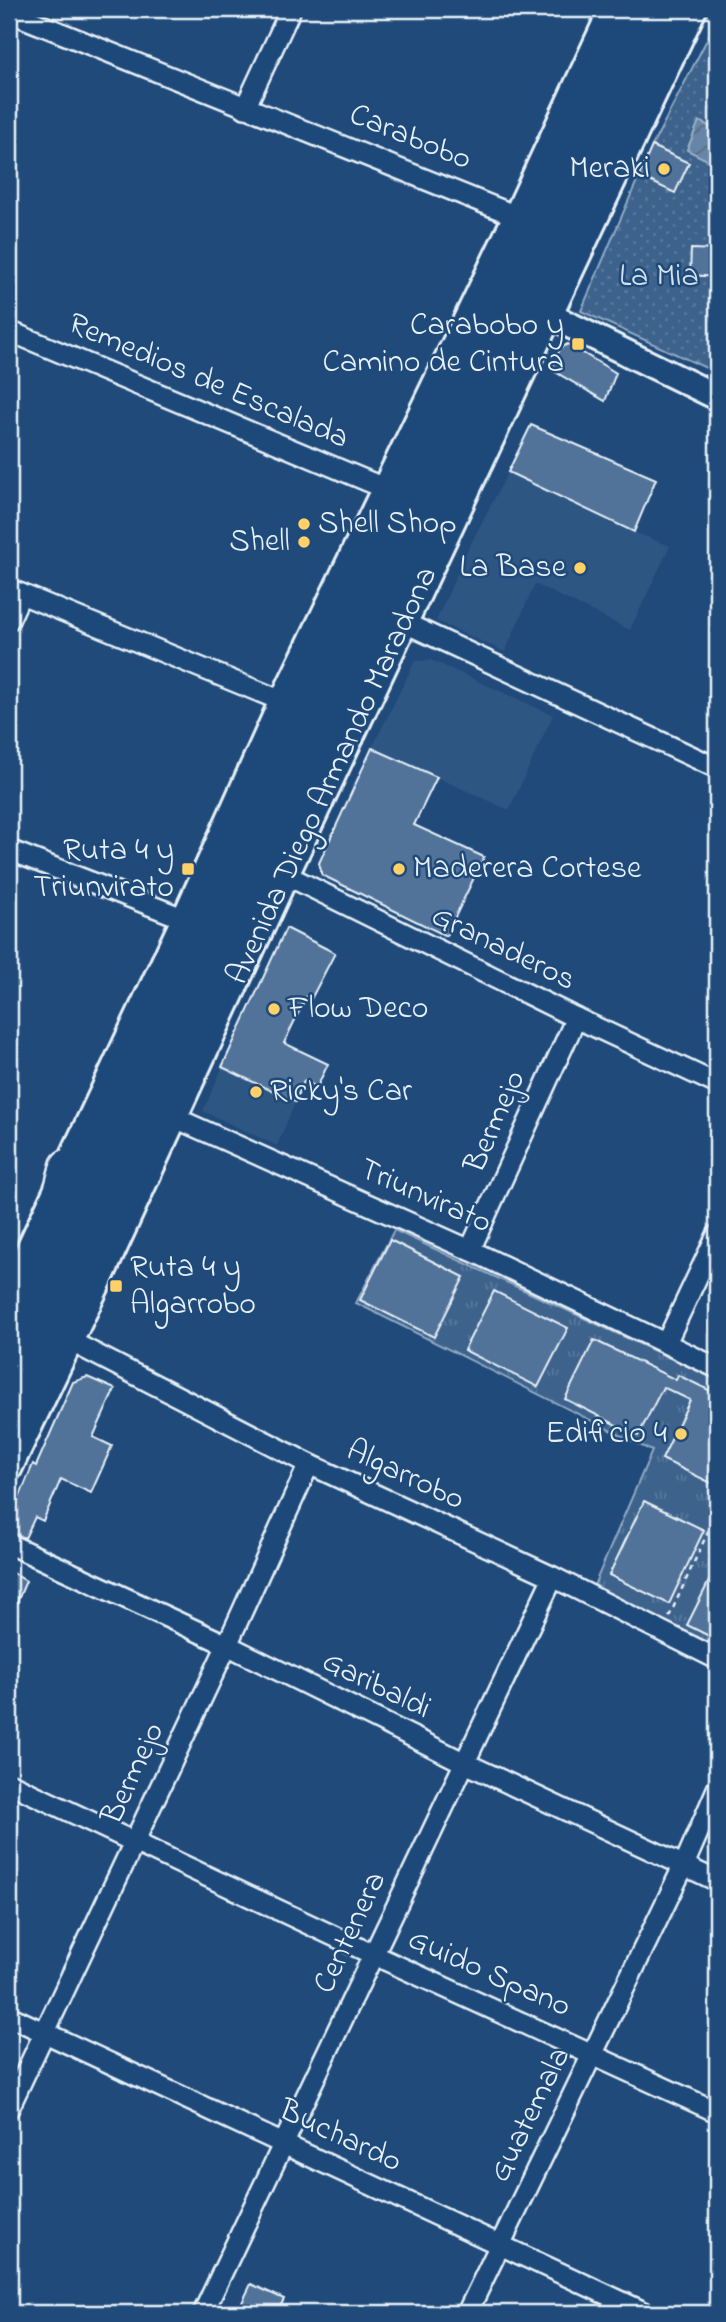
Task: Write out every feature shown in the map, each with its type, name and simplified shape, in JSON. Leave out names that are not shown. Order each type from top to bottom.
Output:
[{"type":"main road","name":"Avenida Diego Armando Maradona","points":[[9,1349],[19,1297],[139,1102],[639,9]]},
{"type":"main road","name":"Avenida Diego Armando Maradona","points":[[9,1415],[59,1335],[139,1102],[195,923],[275,870],[296,792],[394,618],[537,284],[667,9]]},
{"type":"main road","points":[[19,1297],[67,1166]]},
{"type":"street","points":[[245,108],[291,9]]},
{"type":"street","name":"Avenida Diego Armando Maradona","points":[[195,923],[282,701],[516,216],[612,9]]},
{"type":"street","name":"Avenida Diego Armando Maradona","points":[[67,1166],[139,1102],[275,870],[394,618],[549,315],[694,9]]},
{"type":"street","name":"Carabobo","points":[[9,12],[516,216]]},
{"type":"street","points":[[516,216],[549,315],[717,397]]},
{"type":"street","name":"Remedios de Escalada","points":[[9,331],[384,488]]},
{"type":"street","points":[[9,620],[15,592],[282,701]]},
{"type":"street","points":[[394,618],[717,768]]},
{"type":"street","points":[[9,850],[195,923]]},
{"type":"street","name":"Granaderos","points":[[275,870],[717,1084]]},
{"type":"street","name":"Bermejo","points":[[470,1250],[576,1018]]},
{"type":"street","name":"Triunvirato","points":[[139,1102],[470,1250],[717,1368]]},
{"type":"street","points":[[666,1343],[717,1235]]},
{"type":"street","name":"Avenida Diego Armando Maradona","points":[[9,1469],[59,1335]]},
{"type":"street","name":"Algarrobo","points":[[59,1335],[309,1464],[553,1577],[717,1659]]},
{"type":"street","name":"Bermejo","points":[[9,2108],[227,1645],[309,1464]]},
{"type":"street","name":"Garibaldi","points":[[9,1544],[227,1645],[465,1763],[717,1881]]},
{"type":"street","name":"Centenera","points":[[203,2313],[553,1577]]},
{"type":"street","name":"Guido Spano","points":[[9,1783],[374,1955],[717,2112]]},
{"type":"street","name":"Guatemala","points":[[467,2313],[684,1865],[717,1789]]},
{"type":"street","name":"Buchardo","points":[[9,2016],[646,2313]]},
{"type":"path","points":[[662,1633],[717,1512]]},
{"type":"shaded area","name":"La Base","points":[[508,472],[634,532],[670,546],[630,630],[535,584],[505,652],[436,621],[467,551]]},
{"type":"shaded area","points":[[431,660],[553,715],[509,810],[372,748],[415,661]]},
{"type":"shaded area","name":"Ricky's Car","points":[[232,1046],[304,1081],[277,1146],[203,1111]]},
{"type":"green space","name":"La Mia","points":[[717,20],[717,373],[581,311],[639,176],[675,192],[688,163],[652,146]]},
{"type":"green space","points":[[394,1230],[717,1380],[717,1646],[592,1590],[652,1451],[356,1303]]},
{"type":"water","points":[[699,121],[717,130],[717,165],[687,150]]},
{"type":"building","name":"Meraki","points":[[652,146],[689,163],[675,193],[639,176]]},
{"type":"building","points":[[691,249],[717,250],[717,277],[690,275]]},
{"type":"building","points":[[568,344],[616,373],[605,401],[552,370],[560,348]]},
{"type":"building","points":[[531,425],[656,479],[634,532],[508,472]]},
{"type":"building","name":"Maderera Cortese","points":[[372,748],[437,777],[414,825],[484,857],[446,936],[322,875],[319,863]]},
{"type":"building","points":[[286,928],[335,953],[311,999],[306,997],[284,1043],[328,1064],[317,1087],[304,1081],[295,1102],[222,1067]]},
{"type":"building","points":[[390,1240],[464,1277],[434,1337],[360,1300]]},
{"type":"building","points":[[494,1291],[568,1328],[538,1387],[464,1350]]},
{"type":"building","points":[[594,1340],[676,1380],[678,1375],[717,1394],[717,1486],[662,1459],[690,1400],[663,1387],[638,1436],[565,1399]]},
{"type":"building","points":[[87,1377],[115,1389],[93,1437],[112,1446],[91,1493],[61,1479],[43,1521],[35,1517],[25,1538],[9,1532],[9,1505],[15,1508],[73,1382]]},
{"type":"building","points":[[644,1501],[704,1530],[669,1604],[609,1575]]},
{"type":"building","points":[[717,1565],[717,1640],[687,1625]]},
{"type":"building","points":[[9,1571],[26,1581],[9,1621]]},
{"type":"building","points":[[251,2284],[284,2299],[277,2313],[237,2313]]},
{"type":"place","name":"Meraki","points":[[664,169]]},
{"type":"place","name":"Carabobo y Camino de Cintura","points":[[578,344]]},
{"type":"place","name":"Shell Shop","points":[[304,524]]},
{"type":"place","name":"Shell","points":[[304,542]]},
{"type":"place","name":"La Base","points":[[580,568]]},
{"type":"place","name":"Ruta 4 y Triunvirato","points":[[188,869]]},
{"type":"place","name":"Maderera Cortese","points":[[399,869]]},
{"type":"place","name":"Flow Deco","points":[[274,1009]]},
{"type":"place","name":"Ricky's Car","points":[[256,1092]]},
{"type":"place","name":"Ruta 4 y Algarrobo","points":[[116,1286]]},
{"type":"place","name":"Edificio 4","points":[[681,1434]]}]
